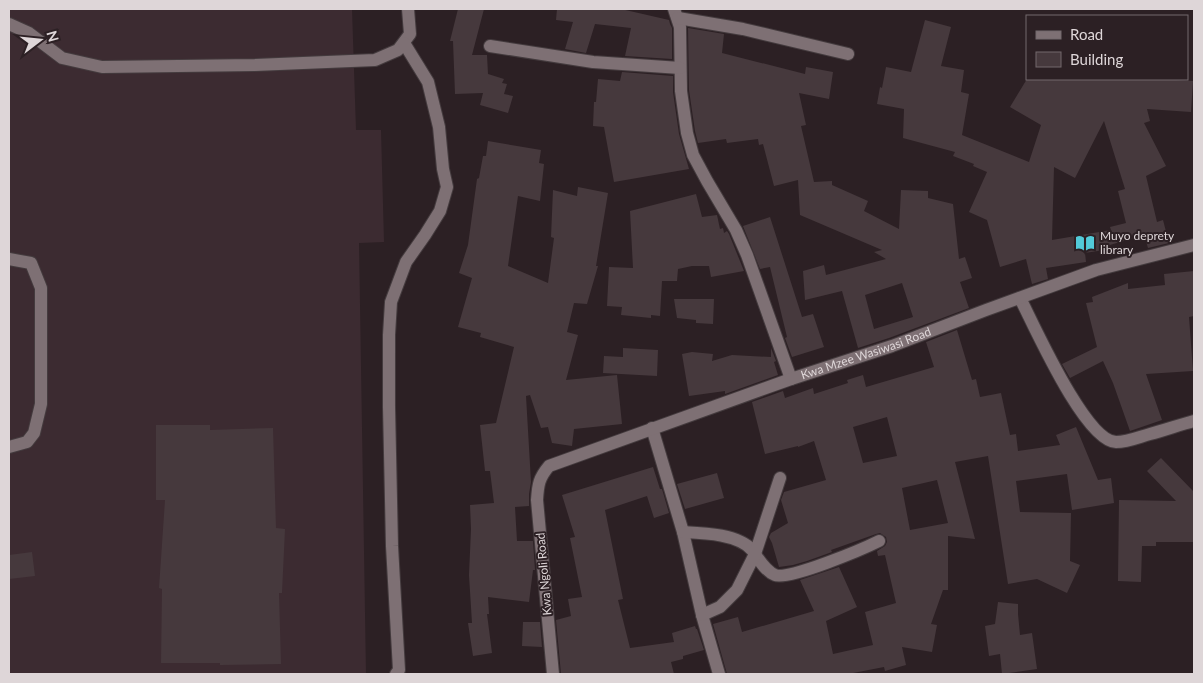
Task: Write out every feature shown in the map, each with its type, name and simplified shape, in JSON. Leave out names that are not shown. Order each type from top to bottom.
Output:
[{"type":"street","points":[[9,24],[30,33],[62,58],[102,67],[255,65],[375,60],[398,50],[410,34],[408,9]]},
{"type":"street","points":[[676,14],[848,54]]},
{"type":"street","points":[[676,14],[680,27],[681,91],[693,155],[736,230],[747,255],[791,379]]},
{"type":"street","points":[[396,674],[399,670],[392,546],[389,407],[391,302],[406,262],[440,211],[447,187],[439,127],[428,82],[404,42]]},
{"type":"street","points":[[490,46],[593,62],[680,68]]},
{"type":"street","name":"Kwa Mzee Wasiwasi Road","points":[[542,474],[549,466],[652,428],[892,346],[1096,270],[1194,245]]},
{"type":"street","points":[[9,259],[31,263],[41,288],[41,404],[34,433],[27,442],[9,447]]},
{"type":"street","points":[[1020,298],[1067,390],[1101,436],[1109,441],[1129,441],[1194,421]]},
{"type":"street","points":[[652,428],[683,532],[702,615],[719,674]]},
{"type":"street","name":"Kwa Ngoli Road","points":[[542,474],[538,485],[537,500],[552,674]]},
{"type":"street","points":[[702,615],[720,606],[737,590],[755,554],[780,478]]},
{"type":"street","points":[[683,532],[702,533],[733,539],[746,545],[776,576],[826,563],[879,541]]},
{"type":"shaded area","points":[[9,9],[352,9],[356,130],[381,130],[384,242],[359,243],[366,674],[9,674]]},
{"type":"building","points":[[458,9],[484,9],[472,55],[487,55],[488,74],[504,79],[502,83],[507,84],[504,94],[513,96],[508,113],[480,105],[483,93],[455,94],[453,41],[450,41]]},
{"type":"building","points":[[557,9],[621,9],[669,20],[672,28],[672,59],[625,56],[631,28],[595,24],[586,53],[565,49],[573,22],[556,20]]},
{"type":"building","points":[[925,20],[951,27],[941,66],[964,70],[961,92],[969,94],[962,135],[1029,162],[1041,125],[1010,107],[1026,80],[1193,81],[1191,112],[1147,109],[1150,121],[1144,123],[1166,166],[1146,176],[1157,222],[1163,220],[1169,243],[1148,248],[1144,235],[1103,247],[1104,250],[1085,253],[1086,262],[1046,268],[1048,279],[1032,284],[1026,259],[1000,267],[987,220],[969,212],[987,172],[973,166],[974,164],[953,156],[955,152],[903,138],[904,109],[877,104],[886,67],[911,72]],"holes":[[[1104,121],[1125,189],[1118,191],[1126,223],[1110,227],[1111,230],[1052,240],[1054,167],[1075,178]]]},
{"type":"building","points":[[688,28],[724,34],[722,53],[805,74],[806,67],[833,72],[829,99],[799,93],[806,125],[801,126],[814,182],[832,181],[832,185],[868,201],[864,211],[899,229],[901,190],[928,191],[928,198],[953,204],[959,259],[965,257],[972,278],[960,282],[969,308],[858,348],[842,291],[805,300],[803,271],[824,265],[826,275],[886,259],[874,252],[882,250],[800,215],[798,180],[774,186],[763,144],[759,145],[758,139],[727,143],[726,139],[698,143],[689,90]],"holes":[[[902,283],[913,317],[874,329],[865,295]]]},
{"type":"building","points":[[622,72],[673,76],[673,92],[679,134],[689,169],[614,182],[604,127],[593,126],[594,102],[596,102],[598,79],[620,81]]},
{"type":"building","points":[[488,141],[541,150],[539,163],[544,164],[540,201],[518,196],[508,266],[548,283],[554,238],[551,237],[553,190],[577,196],[578,187],[608,193],[596,266],[598,266],[587,304],[574,303],[567,332],[578,335],[566,380],[617,375],[622,424],[574,429],[572,446],[552,443],[548,427],[541,428],[530,395],[526,396],[531,482],[529,506],[515,507],[517,541],[533,541],[535,570],[533,570],[529,602],[488,597],[489,614],[487,614],[492,653],[473,656],[468,623],[472,623],[469,575],[470,505],[494,503],[490,471],[485,471],[480,425],[496,423],[514,347],[480,337],[481,333],[458,327],[472,278],[459,273],[468,245],[477,179],[479,178],[483,156],[486,156]]},
{"type":"building","points":[[696,194],[702,217],[717,215],[720,229],[723,228],[724,233],[727,231],[729,234],[744,271],[711,277],[709,266],[692,266],[678,269],[677,281],[662,281],[660,316],[651,315],[651,318],[621,315],[622,307],[607,306],[609,267],[633,268],[630,211]]},
{"type":"building","points":[[770,217],[802,317],[813,314],[824,347],[792,357],[785,338],[787,337],[770,267],[760,269],[743,226]]},
{"type":"building","points":[[1194,271],[1194,316],[1189,317],[1193,371],[1146,374],[1162,420],[1130,431],[1103,361],[1070,378],[1062,364],[1097,347],[1086,303],[1093,302],[1092,297],[1128,283],[1128,289],[1165,285],[1164,274]]},
{"type":"building","points":[[674,299],[714,299],[713,324],[696,323],[696,320],[677,318]]},
{"type":"building","points":[[957,330],[972,380],[976,379],[980,397],[1001,393],[1010,435],[1016,434],[1018,451],[1060,445],[1056,435],[1076,427],[1098,480],[1111,478],[1114,503],[1072,510],[1067,474],[1016,481],[1020,512],[1071,513],[1070,561],[1080,565],[1067,593],[1037,579],[1008,584],[988,456],[955,462],[975,539],[948,536],[948,590],[943,590],[931,624],[937,625],[932,652],[902,647],[906,665],[885,671],[884,667],[848,674],[727,674],[713,624],[738,617],[742,632],[814,611],[800,580],[839,567],[857,607],[826,621],[833,654],[873,645],[865,612],[896,603],[885,555],[878,556],[877,551],[885,546],[887,542],[886,537],[880,533],[831,550],[832,552],[807,561],[779,567],[769,537],[771,533],[788,523],[781,500],[784,492],[826,480],[814,441],[798,447],[765,454],[752,402],[783,391],[785,398],[813,388],[814,394],[848,383],[847,380],[863,375],[866,387],[934,367],[926,342]],"holes":[[[887,417],[897,456],[863,463],[853,427]],[[937,480],[948,523],[910,530],[902,488]]]},
{"type":"building","points":[[623,348],[658,350],[657,376],[603,373],[604,356],[623,357]]},
{"type":"building","points":[[771,348],[776,361],[774,362],[778,375],[725,394],[725,391],[689,396],[682,354],[692,352],[713,354],[712,361],[732,355],[771,357]]},
{"type":"building","points":[[156,425],[210,425],[210,430],[273,428],[276,528],[285,529],[282,593],[279,593],[281,664],[220,665],[220,663],[161,663],[162,589],[159,588],[165,500],[156,500]]},
{"type":"building","points":[[1161,458],[1194,492],[1194,542],[1156,542],[1156,546],[1142,546],[1141,582],[1118,581],[1119,500],[1176,501],[1147,471]]},
{"type":"building","points":[[653,467],[669,513],[654,518],[647,496],[605,510],[623,599],[618,600],[630,648],[674,642],[672,633],[695,626],[704,650],[683,656],[683,659],[671,662],[674,674],[561,674],[556,620],[571,616],[568,599],[582,597],[570,538],[575,537],[562,495]]},
{"type":"building","points":[[717,473],[724,498],[685,509],[677,484]]},
{"type":"building","points":[[32,552],[35,576],[9,579],[9,555]]},
{"type":"building","points":[[998,602],[1018,604],[1020,635],[1032,633],[1037,669],[1002,674],[1000,654],[989,656],[985,626],[995,624]]},
{"type":"building","points":[[523,622],[540,622],[542,647],[522,646]]},
{"type":"place","name":"Muyo deprety library","points":[[1085,243]]}]
